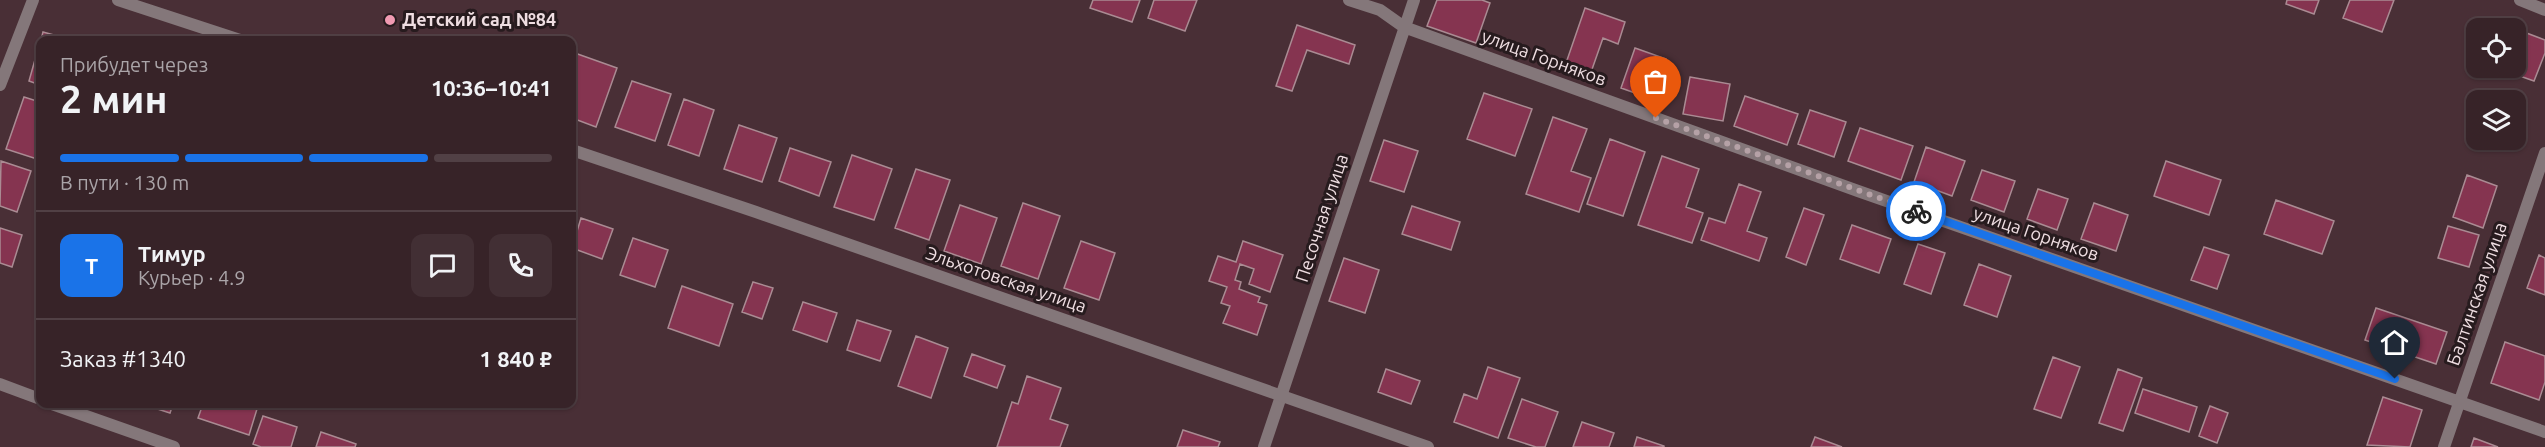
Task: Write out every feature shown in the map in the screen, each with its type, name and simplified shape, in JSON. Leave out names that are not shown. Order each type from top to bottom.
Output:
[{"type":"street","points":[[0,84],[33,0]]},
{"type":"street","points":[[118,0],[228,36]]},
{"type":"street","name":"улица Горняков","points":[[1349,0],[1380,10],[1404,27],[1858,191],[2545,432]]},
{"type":"street","name":"Песочная улица","points":[[1264,447],[1414,0]]},
{"type":"street","points":[[2520,0],[2545,10]]},
{"type":"street","name":"Эльхотовская улица","points":[[576,151],[1428,447]]},
{"type":"street","name":"Балтинская улица","points":[[2444,447],[2545,153]]},
{"type":"street","points":[[0,384],[36,398]]},
{"type":"street","points":[[63,408],[174,447]]},
{"type":"building","points":[[1093,0],[1140,0],[1132,22],[1090,8]]},
{"type":"building","points":[[1154,0],[1197,0],[1185,31],[1148,18]]},
{"type":"building","points":[[1437,0],[1482,0],[1490,3],[1476,43],[1427,26]]},
{"type":"building","points":[[2287,0],[2319,0],[2314,14],[2286,4]]},
{"type":"building","points":[[2350,0],[2394,0],[2382,32],[2343,18]]},
{"type":"building","points":[[1585,8],[1625,22],[1618,44],[1603,38],[1590,75],[1565,66]]},
{"type":"building","points":[[1297,25],[1355,45],[1349,64],[1307,50],[1292,91],[1276,86]]},
{"type":"building","points":[[43,32],[58,36],[42,36]]},
{"type":"building","points":[[2526,33],[2545,40],[2545,53],[2534,81],[2525,78]]},
{"type":"building","points":[[1635,48],[1666,59],[1652,99],[1621,88]]},
{"type":"building","points":[[576,53],[617,68],[596,127],[576,120]]},
{"type":"building","points":[[36,56],[36,84],[29,81]]},
{"type":"building","points":[[1690,77],[1730,84],[1723,121],[1683,114]]},
{"type":"building","points":[[632,81],[671,94],[655,141],[615,127]]},
{"type":"building","points":[[1484,93],[1532,109],[1515,156],[1467,139]]},
{"type":"building","points":[[1745,96],[1798,114],[1787,145],[1734,126]]},
{"type":"building","points":[[24,97],[36,101],[36,159],[6,149]]},
{"type":"building","points":[[684,99],[714,110],[699,156],[668,145]]},
{"type":"building","points":[[1810,110],[1846,122],[1834,157],[1798,144]]},
{"type":"building","points":[[1553,117],[1587,129],[1571,171],[1591,178],[1579,212],[1526,194]]},
{"type":"building","points":[[739,125],[777,138],[762,182],[724,169]]},
{"type":"building","points":[[1860,128],[1913,146],[1901,180],[1848,161]]},
{"type":"building","points":[[1610,139],[1645,152],[1623,216],[1587,204]]},
{"type":"building","points":[[1384,140],[1418,151],[1404,192],[1370,181]]},
{"type":"building","points":[[1926,147],[1965,161],[1952,196],[1914,182]]},
{"type":"building","points":[[790,148],[831,162],[819,196],[779,181]]},
{"type":"building","points":[[852,155],[892,169],[874,220],[834,207]]},
{"type":"building","points":[[1662,156],[1699,169],[1686,207],[1703,213],[1692,243],[1638,225]]},
{"type":"building","points":[[1,161],[31,171],[17,212],[0,206]]},
{"type":"building","points":[[2166,161],[2221,180],[2209,215],[2154,196]]},
{"type":"building","points":[[916,169],[950,180],[929,240],[895,228]]},
{"type":"building","points":[[1982,170],[2015,181],[2004,212],[1971,200]]},
{"type":"building","points":[[2467,175],[2497,186],[2483,228],[2453,217]]},
{"type":"building","points":[[1739,184],[1761,192],[1747,231],[1767,238],[1759,261],[1701,240],[1709,218],[1725,223]]},
{"type":"building","points":[[2038,189],[2068,199],[2057,230],[2027,219]]},
{"type":"building","points":[[2276,200],[2334,221],[2322,254],[2264,234]]},
{"type":"building","points":[[1023,203],[1060,216],[1038,279],[1001,266]]},
{"type":"building","points":[[2094,203],[2128,215],[2116,251],[2081,239]]},
{"type":"building","points":[[960,205],[997,218],[981,264],[944,251]]},
{"type":"building","points":[[1412,206],[1460,222],[1451,250],[1402,234]]},
{"type":"building","points":[[1804,208],[1824,215],[1806,265],[1786,257]]},
{"type":"building","points":[[581,218],[613,229],[602,259],[576,249],[576,235]]},
{"type":"building","points":[[1852,225],[1891,239],[1879,273],[1840,259]]},
{"type":"building","points":[[2448,226],[2479,235],[2469,267],[2438,258]]},
{"type":"building","points":[[0,228],[22,235],[12,267],[0,263]]},
{"type":"building","points":[[633,238],[668,250],[655,287],[620,275]]},
{"type":"building","points":[[1081,241],[1115,253],[1099,300],[1064,288]]},
{"type":"building","points":[[1243,241],[1283,255],[1270,292],[1249,284],[1254,269],[1240,264],[1235,280],[1241,282],[1239,289],[1260,297],[1258,302],[1267,305],[1257,335],[1223,323],[1230,306],[1221,303],[1227,287],[1209,281],[1218,256],[1236,262]]},
{"type":"building","points":[[1918,244],[1945,253],[1931,294],[1904,284]]},
{"type":"building","points":[[2204,247],[2229,255],[2217,289],[2191,280]]},
{"type":"building","points":[[2539,255],[2545,258],[2545,295],[2527,288]]},
{"type":"building","points":[[1344,258],[1379,270],[1365,313],[1329,301]]},
{"type":"building","points":[[1979,264],[2011,276],[1997,317],[1964,305]]},
{"type":"building","points":[[753,282],[773,288],[762,319],[742,312]]},
{"type":"building","points":[[682,286],[733,304],[719,346],[668,328]]},
{"type":"building","points":[[803,302],[837,313],[827,342],[793,330]]},
{"type":"building","points":[[2376,308],[2447,332],[2436,364],[2365,340]]},
{"type":"building","points":[[857,320],[891,331],[880,361],[847,350]]},
{"type":"building","points":[[916,336],[948,348],[931,398],[898,386]]},
{"type":"building","points":[[2505,342],[2545,356],[2545,382],[2539,400],[2491,383]]},
{"type":"building","points":[[972,354],[1005,366],[997,388],[964,376]]},
{"type":"building","points":[[2053,357],[2080,367],[2061,418],[2034,409]]},
{"type":"building","points":[[1488,367],[1520,378],[1498,438],[1454,422],[1464,394],[1477,399]]},
{"type":"building","points":[[1386,369],[1420,381],[1411,404],[1378,392]]},
{"type":"building","points":[[2118,369],[2142,378],[2123,431],[2099,423]]},
{"type":"building","points":[[1027,376],[1061,388],[1050,419],[1068,425],[1060,447],[997,447],[1012,402],[1018,404]]},
{"type":"building","points":[[2143,389],[2197,407],[2189,432],[2135,413]]},
{"type":"building","points":[[2383,397],[2422,410],[2410,447],[2367,445]]},
{"type":"building","points":[[1522,399],[1558,412],[1545,447],[1536,447],[1508,438]]},
{"type":"building","points":[[2210,406],[2228,413],[2217,443],[2199,436]]},
{"type":"building","points":[[154,408],[172,408],[170,413]]},
{"type":"building","points":[[202,408],[257,409],[249,435],[198,418]]},
{"type":"building","points":[[263,416],[297,427],[291,447],[261,447],[253,444]]},
{"type":"building","points":[[1582,422],[1614,433],[1609,447],[1573,447]]},
{"type":"building","points":[[1183,430],[1220,442],[1218,447],[1177,447]]},
{"type":"building","points":[[321,432],[356,444],[355,447],[316,447]]},
{"type":"building","points":[[1637,437],[1664,446],[1664,447],[1634,447]]},
{"type":"building","points":[[1815,437],[1842,447],[1811,447]]},
{"type":"building","points":[[2474,438],[2498,447],[2471,447]]},
{"type":"way so far","points":[[1656,118],[1916,211]]},
{"type":"place","name":"Детский сад №84","points":[[390,20]]},
{"type":"route","points":[[1916,211],[2395,379]]}]
